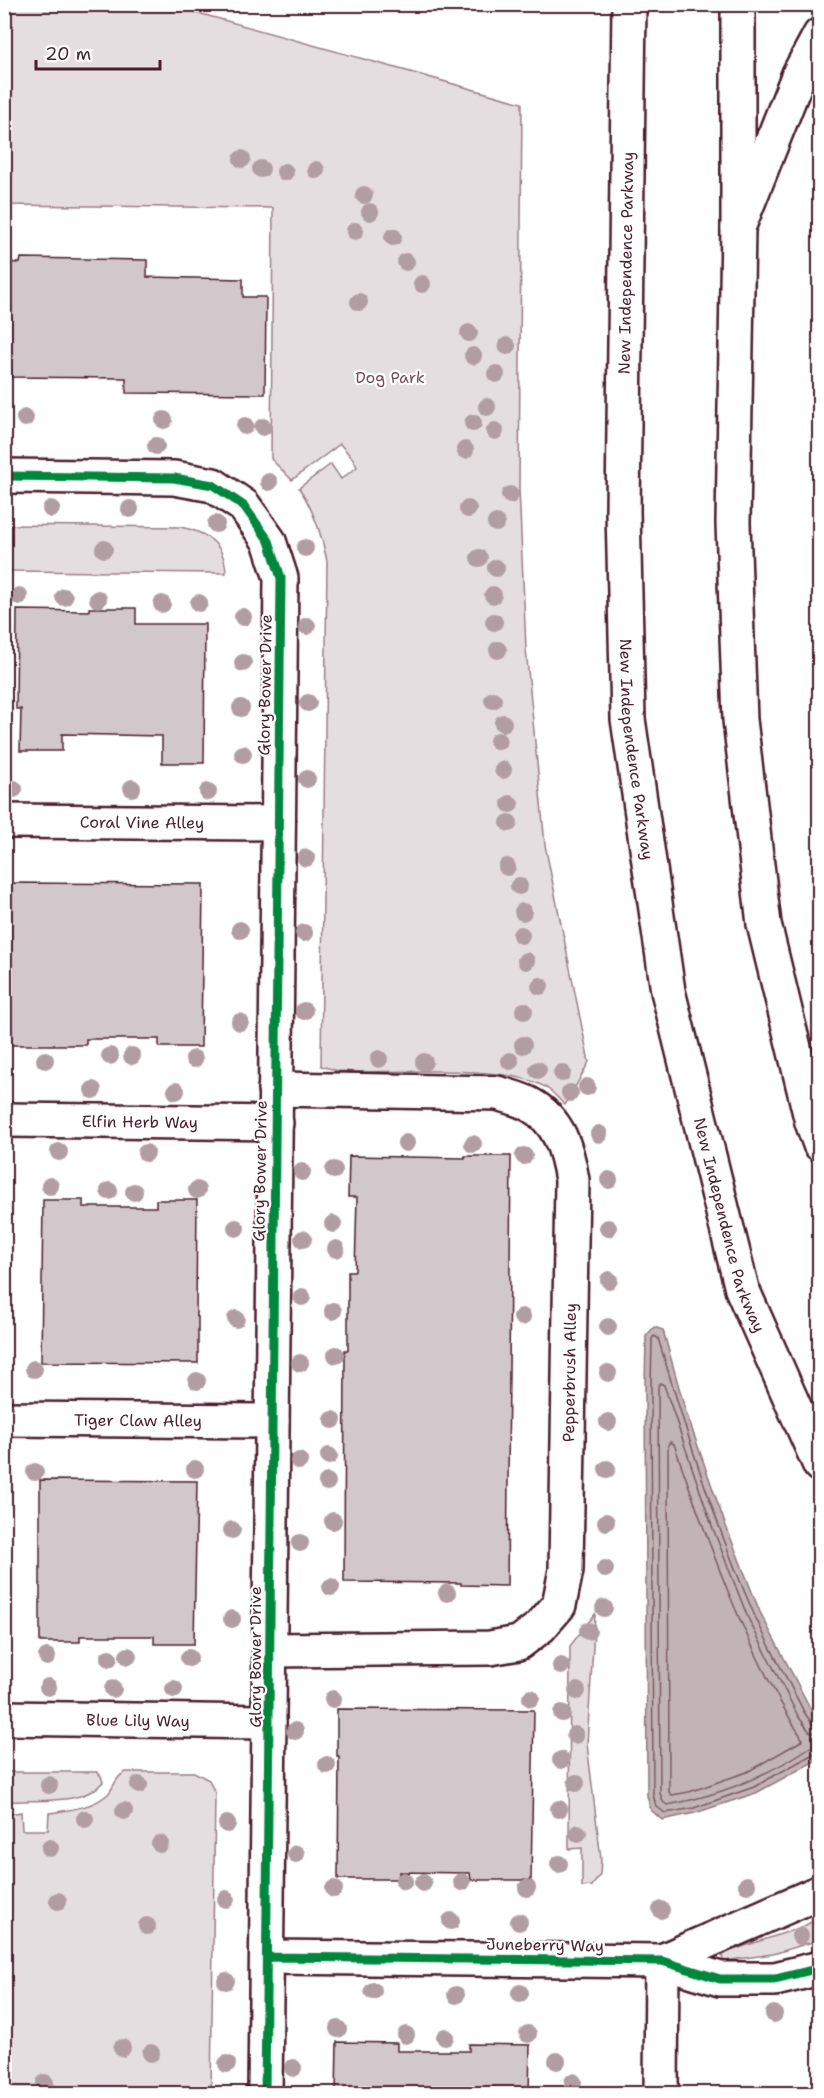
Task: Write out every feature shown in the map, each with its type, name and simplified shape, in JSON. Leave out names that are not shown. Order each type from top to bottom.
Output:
[{"type":"main road","name":"New Independence Parkway","points":[[629,4],[623,511],[628,719],[668,991],[742,1289],[819,1465]]},
{"type":"main road","points":[[738,4],[738,228],[733,523],[740,720],[765,924],[819,1144]]},
{"type":"main road","points":[[738,228],[799,74],[819,35]]},
{"type":"main road","name":"Glory Bower Drive","points":[[4,476],[174,478],[213,485],[244,507],[269,541],[281,578],[265,2094]]},
{"type":"main road","name":"Coral Vine Alley","points":[[4,821],[278,823]]},
{"type":"main road","name":"Pepperbrush Alley","points":[[270,1650],[490,1648],[519,1643],[540,1627],[559,1605],[566,1569],[572,1180],[567,1149],[553,1124],[529,1104],[497,1093],[275,1089]]},
{"type":"main road","name":"Elfin Herb Way","points":[[4,1120],[276,1123]]},
{"type":"main road","name":"Tiger Claw Alley","points":[[4,1419],[272,1421]]},
{"type":"main road","name":"Blue Lily Way","points":[[4,1718],[269,1722]]},
{"type":"main road","name":"Juneberry Way","points":[[662,1961],[819,1892]]},
{"type":"main road","name":"Juneberry Way","points":[[267,1957],[662,1961],[720,1978],[775,1979],[819,1968]]},
{"type":"main road","points":[[661,2094],[662,1961]]},
{"type":"green space","name":"Dog Park","points":[[5,4],[169,5],[522,103],[519,488],[526,649],[545,845],[589,1062],[565,1105],[548,1089],[531,1081],[509,1076],[456,1071],[338,1071],[321,1066],[327,561],[317,523],[299,488],[331,464],[341,479],[357,467],[340,444],[292,480],[271,459],[273,208],[5,205]]},
{"type":"green space","points":[[5,525],[190,529],[206,536],[218,547],[225,563],[226,573],[5,571]]},
{"type":"green space","points":[[595,1614],[587,1744],[601,1859],[600,1875],[592,1886],[582,1887],[582,1848],[569,1849],[570,1646]]},
{"type":"green space","points":[[4,1772],[97,1772],[103,1782],[94,1790],[71,1798],[5,1802]]},
{"type":"green space","points":[[126,1772],[194,1772],[209,1780],[215,1793],[211,2093],[5,2093],[5,1815],[21,1812],[22,1830],[48,1830],[49,1813],[80,1808],[102,1799],[117,1779]]},
{"type":"green space","points":[[819,1918],[819,1940],[773,1954],[724,1961],[722,1957],[727,1952],[802,1927]]},
{"type":"water","points":[[654,1327],[663,1330],[685,1409],[724,1521],[760,1612],[819,1725],[819,1756],[815,1761],[756,1793],[695,1813],[662,1820],[651,1810],[647,1796],[645,1386],[646,1336]]},
{"type":"building","points":[[21,258],[147,260],[147,277],[243,279],[243,297],[266,297],[265,394],[126,393],[126,378],[4,377],[4,262],[20,263]]},
{"type":"building","points":[[89,608],[136,608],[136,624],[205,624],[204,763],[162,763],[162,736],[62,734],[62,751],[20,751],[21,709],[16,709],[17,610],[89,611]]},
{"type":"building","points":[[4,883],[203,884],[201,1047],[159,1047],[159,1039],[86,1039],[86,1045],[4,1045]]},
{"type":"building","points":[[349,1156],[465,1158],[465,1156],[511,1156],[507,1586],[461,1585],[461,1583],[344,1582],[345,1350],[348,1350],[348,1271],[355,1271],[357,1197],[348,1197]]},
{"type":"building","points":[[43,1200],[83,1200],[83,1207],[156,1207],[156,1200],[197,1200],[198,1363],[41,1362]]},
{"type":"building","points":[[40,1480],[197,1481],[194,1644],[154,1644],[154,1636],[80,1636],[80,1642],[40,1642]]},
{"type":"building","points":[[337,1709],[534,1710],[531,1880],[471,1880],[470,1873],[399,1872],[399,1879],[338,1879]]},
{"type":"building","points":[[337,2042],[397,2043],[397,2051],[469,2051],[469,2044],[530,2045],[529,2094],[336,2094]]},
{"type":"cycle path","points":[[4,476],[174,478],[213,485],[244,506],[269,541],[281,578],[265,2094]]},
{"type":"cycle path","points":[[267,1957],[662,1961],[720,1979],[775,1979],[820,1968]]}]
